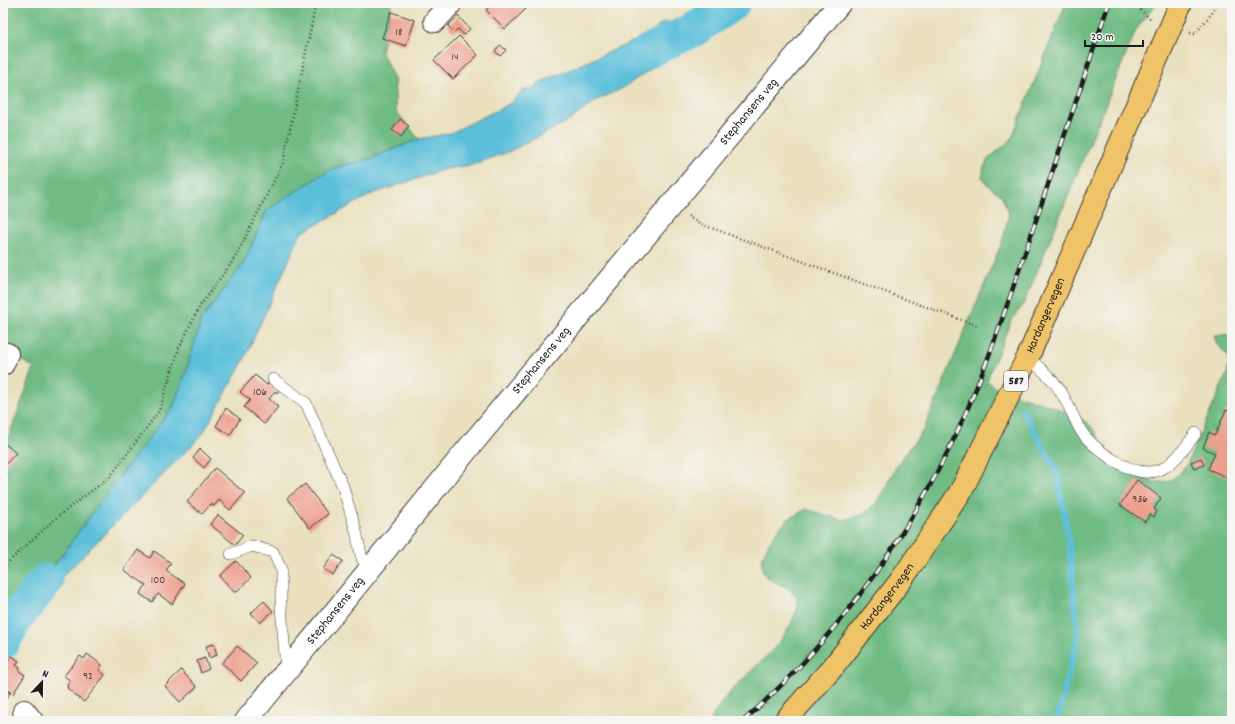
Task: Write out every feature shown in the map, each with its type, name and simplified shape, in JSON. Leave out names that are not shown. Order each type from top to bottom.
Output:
[{"type":"main road","name":"Hardangervegen","points":[[785,721],[834,666],[902,579],[957,498],[1028,357],[1181,3]]},
{"type":"street","points":[[435,22],[452,3]]},
{"type":"street","name":"Stephansens veg","points":[[246,721],[370,571],[466,451],[840,3]]},
{"type":"lane","points":[[1028,357],[1052,380],[1068,402],[1081,431],[1091,444],[1124,466],[1143,473],[1156,472],[1168,466],[1181,454],[1196,433]]},
{"type":"lane","points":[[273,379],[306,403],[343,487],[356,531],[362,559],[370,571]]},
{"type":"lane","points":[[231,554],[252,546],[273,552],[281,569],[281,606],[286,672]]},
{"type":"path","points":[[3,567],[57,517],[110,477],[159,411],[179,348],[200,306],[235,258],[283,163],[316,3]]},
{"type":"path","points":[[1139,3],[1138,8],[1158,24]]},
{"type":"path","points":[[1189,33],[1195,34],[1212,13],[1216,3]]},
{"type":"path","points":[[671,205],[698,223],[978,326]]},
{"type":"green space","points":[[3,3],[392,3],[381,51],[394,79],[396,111],[419,139],[370,159],[340,166],[326,172],[267,210],[243,264],[201,320],[186,372],[173,407],[104,497],[16,618],[3,642],[3,452],[34,368],[3,349]]},
{"type":"green space","points":[[1066,3],[1157,3],[1136,30],[1030,289],[1023,305],[1011,321],[987,380],[995,388],[1053,407],[1086,422],[1094,430],[1111,460],[1127,471],[1142,478],[1156,482],[1165,482],[1175,477],[1186,466],[1227,374],[1229,357],[1217,344],[1214,336],[1232,334],[1232,721],[710,721],[725,698],[776,646],[791,623],[797,609],[798,602],[793,592],[767,577],[763,571],[762,563],[764,555],[773,537],[790,518],[806,509],[842,520],[862,515],[876,503],[900,461],[924,429],[1002,242],[1009,214],[1002,196],[988,185],[982,177],[984,167],[988,159],[1011,140]]},
{"type":"water","points":[[671,22],[689,27],[696,35],[685,50],[668,57],[623,88],[597,100],[567,122],[508,152],[472,165],[445,169],[372,194],[301,233],[244,360],[202,435],[70,569],[16,618],[104,497],[173,407],[186,372],[201,320],[243,264],[267,210],[326,172],[340,166],[370,159],[419,139],[451,133],[511,103],[523,90],[531,89],[542,82],[648,35],[662,23]]},
{"type":"building","points":[[493,3],[522,3],[527,8],[505,29],[486,10]]},
{"type":"building","points":[[391,12],[415,20],[406,46],[382,38]]},
{"type":"building","points":[[458,16],[470,29],[464,35],[458,29],[454,32],[448,26]]},
{"type":"building","points":[[459,36],[478,55],[453,79],[434,60]]},
{"type":"building","points":[[500,45],[506,50],[500,56],[495,51]]},
{"type":"building","points":[[400,119],[409,126],[401,137],[392,130]]},
{"type":"building","points":[[255,375],[267,385],[269,382],[279,390],[277,393],[275,391],[269,399],[278,407],[264,424],[244,407],[250,400],[240,392]]},
{"type":"building","points":[[226,408],[240,419],[230,435],[216,426]]},
{"type":"building","points":[[1226,410],[1232,412],[1231,479],[1208,469],[1215,453],[1203,448],[1209,432],[1215,435]]},
{"type":"building","points":[[3,442],[16,453],[3,467]]},
{"type":"building","points":[[200,449],[211,459],[204,468],[193,458]]},
{"type":"building","points":[[1201,458],[1204,465],[1194,469],[1191,462]]},
{"type":"building","points":[[215,468],[245,493],[230,510],[219,500],[214,506],[211,504],[202,514],[187,502]]},
{"type":"building","points":[[1137,480],[1161,498],[1154,509],[1157,511],[1154,517],[1150,514],[1145,522],[1120,505]]},
{"type":"building","points":[[305,484],[328,514],[310,528],[287,498]]},
{"type":"building","points":[[218,515],[243,535],[235,545],[210,524]]},
{"type":"building","points":[[138,550],[150,558],[154,551],[171,563],[166,571],[185,584],[172,604],[158,594],[152,602],[140,594],[146,585],[124,570]]},
{"type":"building","points":[[333,555],[343,561],[333,575],[323,569]]},
{"type":"building","points":[[236,561],[251,578],[235,593],[220,576]]},
{"type":"building","points":[[264,601],[273,611],[260,623],[251,613]]},
{"type":"building","points":[[214,644],[217,655],[209,658],[206,646]]},
{"type":"building","points":[[237,646],[257,663],[241,681],[222,663]]},
{"type":"building","points":[[87,654],[102,665],[99,670],[105,675],[84,702],[68,689],[67,685],[71,681],[64,676],[80,656],[84,659]]},
{"type":"building","points":[[12,656],[19,661],[16,665],[20,668],[19,671],[25,675],[13,694],[3,687],[3,667]]},
{"type":"building","points":[[205,658],[209,669],[201,673],[197,661]]},
{"type":"building","points":[[181,670],[197,687],[180,702],[165,686]]},
{"type":"building","points":[[3,689],[10,693],[3,703]]},
{"type":"waterway","points":[[649,51],[693,30],[733,3]]},
{"type":"waterway","points":[[1022,410],[1057,471],[1069,542],[1078,636],[1057,721]]},
{"type":"waterway","points":[[3,642],[16,618],[46,581]]},
{"type":"railway","points":[[743,721],[804,662],[859,596],[907,525],[948,451],[971,401],[1001,323],[1109,3]]}]
